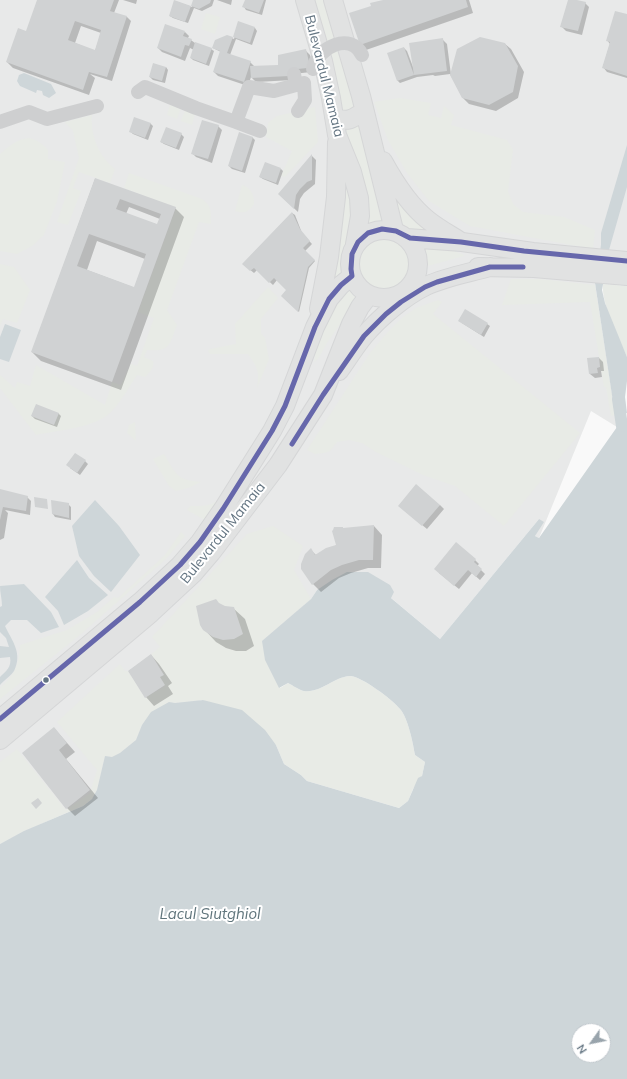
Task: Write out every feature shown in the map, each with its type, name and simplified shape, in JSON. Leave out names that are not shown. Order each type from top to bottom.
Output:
[{"type":"main road","name":"Bulevardul Mamaia","points":[[305,0],[323,61],[335,126],[352,172],[359,198],[360,216],[355,244]]},
{"type":"main road","name":"Bulevardul Mamaia","points":[[333,0],[401,234]]},
{"type":"main road","points":[[315,327],[329,257],[336,197],[335,126],[342,121],[352,119],[362,104]]},
{"type":"main road","points":[[362,104],[372,137],[393,180],[416,209],[429,221],[462,242]]},
{"type":"main road","points":[[401,234],[416,249],[418,257],[418,273],[409,288],[395,297],[382,298],[369,295],[359,287],[352,276],[350,260],[355,244],[361,238],[368,233],[385,229],[401,234],[533,252],[627,276]]},
{"type":"main road","points":[[418,273],[456,268],[534,268],[627,261]]},
{"type":"main road","points":[[322,394],[364,336],[386,314],[401,302],[425,287],[437,282],[490,267]]},
{"type":"main road","name":"Bulevardul Mamaia","points":[[0,719],[140,602],[180,565],[200,542],[223,509],[272,431],[285,406],[315,327],[329,299],[341,285],[352,276]]},
{"type":"main road","name":"Bulevardul Mamaia","points":[[0,740],[151,613],[193,574],[211,553],[278,465],[322,394],[350,324],[369,295]]},
{"type":"street","points":[[313,69],[314,63],[320,54],[331,45],[353,45],[359,49],[362,55]]},
{"type":"street","points":[[236,122],[249,87],[274,91],[295,80],[304,83],[305,100],[298,110]]},
{"type":"street","points":[[138,92],[145,87],[196,108],[260,131]]},
{"type":"street","points":[[0,122],[29,112],[48,119],[97,106]]},
{"type":"shaded area","points":[[0,0],[627,0],[627,286],[595,284],[617,427],[591,411],[539,538],[535,536],[539,519],[440,639],[390,597],[317,590],[311,599],[92,799],[0,844]]},
{"type":"shaded area","points":[[315,0],[324,0],[356,110],[342,115],[330,52]]},
{"type":"shaded area","points":[[206,13],[220,17],[215,34],[201,29]]},
{"type":"shaded area","points":[[400,98],[431,103],[428,115],[441,118],[444,106],[454,115],[451,125],[507,140],[513,150],[508,191],[513,204],[523,212],[564,217],[595,230],[593,249],[470,226],[429,201],[407,173],[388,140],[374,102]]},
{"type":"shaded area","points":[[171,102],[182,105],[177,119],[167,115]]},
{"type":"shaded area","points":[[315,107],[318,142],[285,177],[281,176],[292,151],[266,137],[268,123],[277,116]]},
{"type":"shaded area","points":[[186,108],[196,111],[192,125],[181,121]]},
{"type":"shaded area","points":[[92,115],[92,128],[97,146],[102,156],[115,169],[110,183],[79,172],[73,188],[81,191],[68,225],[57,222],[79,158],[73,131],[65,122]]},
{"type":"shaded area","points":[[361,118],[387,221],[363,226],[340,132]]},
{"type":"shaded area","points":[[29,138],[44,145],[48,150],[48,159],[65,162],[57,201],[44,235],[32,246],[17,254],[0,251],[0,154],[17,141]]},
{"type":"shaded area","points":[[340,159],[355,210],[345,252],[343,272],[332,289]]},
{"type":"shaded area","points":[[129,173],[202,199],[208,204],[210,210],[211,224],[199,222],[167,310],[177,325],[168,346],[161,350],[147,350],[144,357],[153,361],[151,370],[145,377],[137,375],[119,402],[105,417],[77,428],[36,435],[0,388],[0,375],[15,388],[17,382],[30,386],[36,365],[105,405],[112,382],[121,385],[131,364],[137,366],[154,318],[138,312],[176,208],[124,188]]},
{"type":"shaded area","points":[[242,185],[248,188],[251,192],[254,204],[248,211],[244,212],[235,211]]},
{"type":"shaded area","points":[[393,187],[446,237],[408,231],[400,227]]},
{"type":"shaded area","points":[[384,236],[394,238],[403,244],[409,253],[411,263],[409,273],[403,282],[394,288],[384,290],[374,288],[365,282],[359,273],[357,263],[359,253],[365,244],[374,238]]},
{"type":"shaded area","points":[[418,246],[450,249],[464,256],[424,267],[422,254]]},
{"type":"shaded area","points":[[0,264],[14,267],[30,290],[17,323],[3,319],[0,326]]},
{"type":"shaded area","points":[[511,279],[540,279],[595,285],[615,415],[611,416],[606,387],[604,387],[590,302],[502,305]]},
{"type":"shaded area","points":[[603,284],[627,286],[627,357],[608,311],[603,292]]},
{"type":"shaded area","points":[[268,287],[278,298],[261,319],[261,333],[265,338],[269,359],[257,388],[258,373],[254,362],[248,354],[210,354],[208,351],[210,349],[236,344],[235,324]]},
{"type":"shaded area","points":[[348,290],[358,298],[327,343],[318,359],[314,362],[316,347],[330,314]]},
{"type":"shaded area","points":[[438,300],[442,302],[433,314],[580,433],[504,526],[455,486],[423,475],[376,452],[362,443],[349,440],[337,442],[330,451],[324,453],[315,454],[307,450],[370,353],[387,333],[403,317],[416,308]]},
{"type":"shaded area","points":[[135,422],[136,441],[127,433],[129,425]]},
{"type":"shaded area","points":[[164,454],[171,467],[181,478],[201,482],[188,488],[176,491],[169,486],[153,459]]},
{"type":"shaded area","points":[[222,496],[205,520],[187,510],[190,506],[204,506],[211,504]]},
{"type":"shaded area","points":[[273,526],[303,546],[294,570],[311,599],[262,641],[280,688],[288,683],[303,691],[316,690],[338,679],[350,676],[369,684],[391,700],[403,713],[410,731],[415,755],[425,762],[422,776],[413,789],[408,801],[399,808],[307,781],[301,775],[284,764],[276,745],[203,700],[175,703],[169,702],[142,725],[136,740],[120,753],[112,757],[105,756],[97,790],[92,799],[83,806],[24,831],[0,844],[0,762],[17,749],[66,810],[90,793],[97,770],[57,722],[120,664],[125,671],[128,671],[145,698],[165,686],[160,677],[164,674],[151,654],[160,647],[152,637],[247,534]]},
{"type":"shaded area","points":[[181,532],[185,536],[166,559],[81,634],[0,699],[0,688],[13,674],[19,658],[20,645],[67,630],[97,612],[114,597],[118,598],[165,555]]},
{"type":"water","points":[[24,73],[51,84],[56,93],[49,98],[43,95],[42,91],[37,90],[36,93],[20,86],[17,81],[19,75]]},
{"type":"water","points":[[627,145],[627,187],[609,250],[602,290],[605,303],[627,357],[625,397],[627,413],[615,415],[595,283],[601,245],[601,233]]},
{"type":"water","points":[[5,324],[21,330],[9,362],[0,359],[0,337]]},
{"type":"water","name":"Lacul Siutghiol","points":[[627,425],[627,1079],[0,1079],[0,844],[24,831],[83,806],[92,799],[97,790],[105,756],[112,757],[120,753],[136,740],[142,725],[151,712],[169,702],[175,703],[203,700],[242,710],[265,730],[276,745],[284,764],[301,775],[307,781],[399,808],[408,801],[418,778],[422,776],[425,762],[415,755],[408,724],[400,709],[376,689],[355,677],[350,676],[338,679],[316,690],[303,691],[288,683],[279,688],[265,660],[262,641],[311,599],[317,590],[347,572],[368,572],[390,585],[394,592],[391,598],[440,639],[539,519],[544,522],[535,536],[539,538],[617,427]]},
{"type":"water","points":[[95,500],[119,526],[140,555],[111,592],[94,576],[79,556],[72,526]]},
{"type":"water","points":[[77,560],[89,578],[108,595],[88,611],[64,625],[58,611],[45,597]]},
{"type":"water","points":[[24,584],[51,612],[59,627],[41,633],[27,620],[11,620],[5,626],[16,647],[16,665],[13,673],[0,685],[0,677],[10,664],[10,657],[0,658],[0,646],[9,647],[6,638],[0,632],[0,607],[2,606],[0,586]]},
{"type":"building","points":[[37,0],[114,0],[110,11],[127,16],[107,77],[89,72],[83,90],[6,62],[18,28],[26,31]],"holes":[[[75,21],[101,30],[95,50],[68,40]]]},
{"type":"building","points":[[174,0],[191,6],[185,22],[169,16]]},
{"type":"building","points":[[193,0],[211,0],[210,3],[199,9],[191,6]]},
{"type":"building","points":[[245,0],[264,0],[259,13],[242,7]]},
{"type":"building","points":[[383,0],[466,0],[468,7],[360,45],[349,13],[371,6],[370,3]]},
{"type":"building","points":[[568,0],[586,2],[578,31],[560,27]]},
{"type":"building","points":[[615,11],[627,14],[627,76],[602,68],[610,42],[606,41]]},
{"type":"building","points":[[238,21],[255,27],[250,43],[233,37]]},
{"type":"building","points":[[165,24],[185,31],[183,36],[192,39],[189,46],[185,45],[181,57],[157,48]]},
{"type":"building","points":[[227,35],[233,37],[227,53],[251,61],[244,82],[213,72],[220,51],[212,48],[215,40]]},
{"type":"building","points":[[480,37],[505,43],[518,66],[513,92],[489,105],[462,98],[450,75],[457,49]]},
{"type":"building","points":[[443,38],[447,71],[414,75],[409,43]]},
{"type":"building","points":[[195,42],[212,48],[206,64],[190,58]]},
{"type":"building","points":[[404,47],[414,75],[397,81],[387,53]]},
{"type":"building","points":[[306,49],[309,62],[307,68],[289,70],[289,76],[251,78],[250,66],[278,65],[278,55]]},
{"type":"building","points":[[153,63],[166,67],[162,81],[149,77]]},
{"type":"building","points":[[134,117],[151,123],[145,138],[129,132]]},
{"type":"building","points":[[202,120],[219,125],[208,159],[191,154]]},
{"type":"building","points":[[166,127],[182,133],[176,148],[160,142]]},
{"type":"building","points":[[239,132],[253,137],[242,171],[228,166]]},
{"type":"building","points":[[312,154],[312,180],[307,182],[296,195],[294,209],[278,194]]},
{"type":"building","points":[[265,162],[281,168],[276,183],[259,177]]},
{"type":"building","points":[[95,178],[176,207],[112,382],[31,352]],"holes":[[[120,199],[161,214],[157,224],[116,209]],[[89,234],[146,254],[134,287],[77,266]]]},
{"type":"building","points":[[292,212],[300,229],[310,241],[303,248],[315,260],[308,267],[298,312],[281,296],[286,290],[274,278],[269,283],[254,268],[250,271],[242,264]]},
{"type":"building","points":[[465,309],[488,323],[481,335],[458,321]]},
{"type":"building","points":[[599,357],[600,367],[597,368],[598,373],[589,374],[587,358]]},
{"type":"building","points":[[36,404],[59,413],[54,425],[31,416]]},
{"type":"building","points":[[75,453],[86,460],[77,473],[66,465]]},
{"type":"building","points":[[416,484],[440,505],[422,526],[398,506]]},
{"type":"building","points":[[0,489],[28,496],[26,511],[3,507],[0,520]]},
{"type":"building","points":[[34,497],[47,499],[48,509],[35,507]]},
{"type":"building","points":[[51,500],[69,503],[69,518],[52,514]]},
{"type":"building","points":[[374,525],[373,560],[359,560],[342,565],[331,570],[312,585],[301,569],[301,564],[305,554],[311,548],[315,555],[326,548],[336,545],[332,531],[334,527],[343,528]]},
{"type":"building","points":[[456,542],[476,559],[474,562],[482,569],[476,577],[468,570],[454,586],[434,569]]},
{"type":"building","points":[[216,599],[219,603],[225,606],[234,607],[243,634],[234,639],[223,640],[213,637],[203,630],[200,625],[196,606]]},
{"type":"building","points":[[151,654],[164,675],[160,677],[165,685],[145,698],[128,671]]},
{"type":"building","points":[[54,727],[67,743],[59,750],[90,790],[66,809],[22,753]]},
{"type":"building","points":[[38,798],[42,803],[36,809],[31,803]]},
{"type":"waterway","points":[[618,399],[622,426]]},
{"type":"transit line","points":[[0,719],[140,602],[180,565],[200,542],[223,509],[272,431],[285,406],[315,327],[329,299],[341,285],[352,276],[352,254],[358,242],[368,233],[382,229],[396,231],[410,238],[461,242],[524,251],[627,261]]},
{"type":"transit line","points":[[292,444],[323,395],[364,336],[386,314],[401,302],[425,287],[437,282],[490,267],[523,267]]}]
